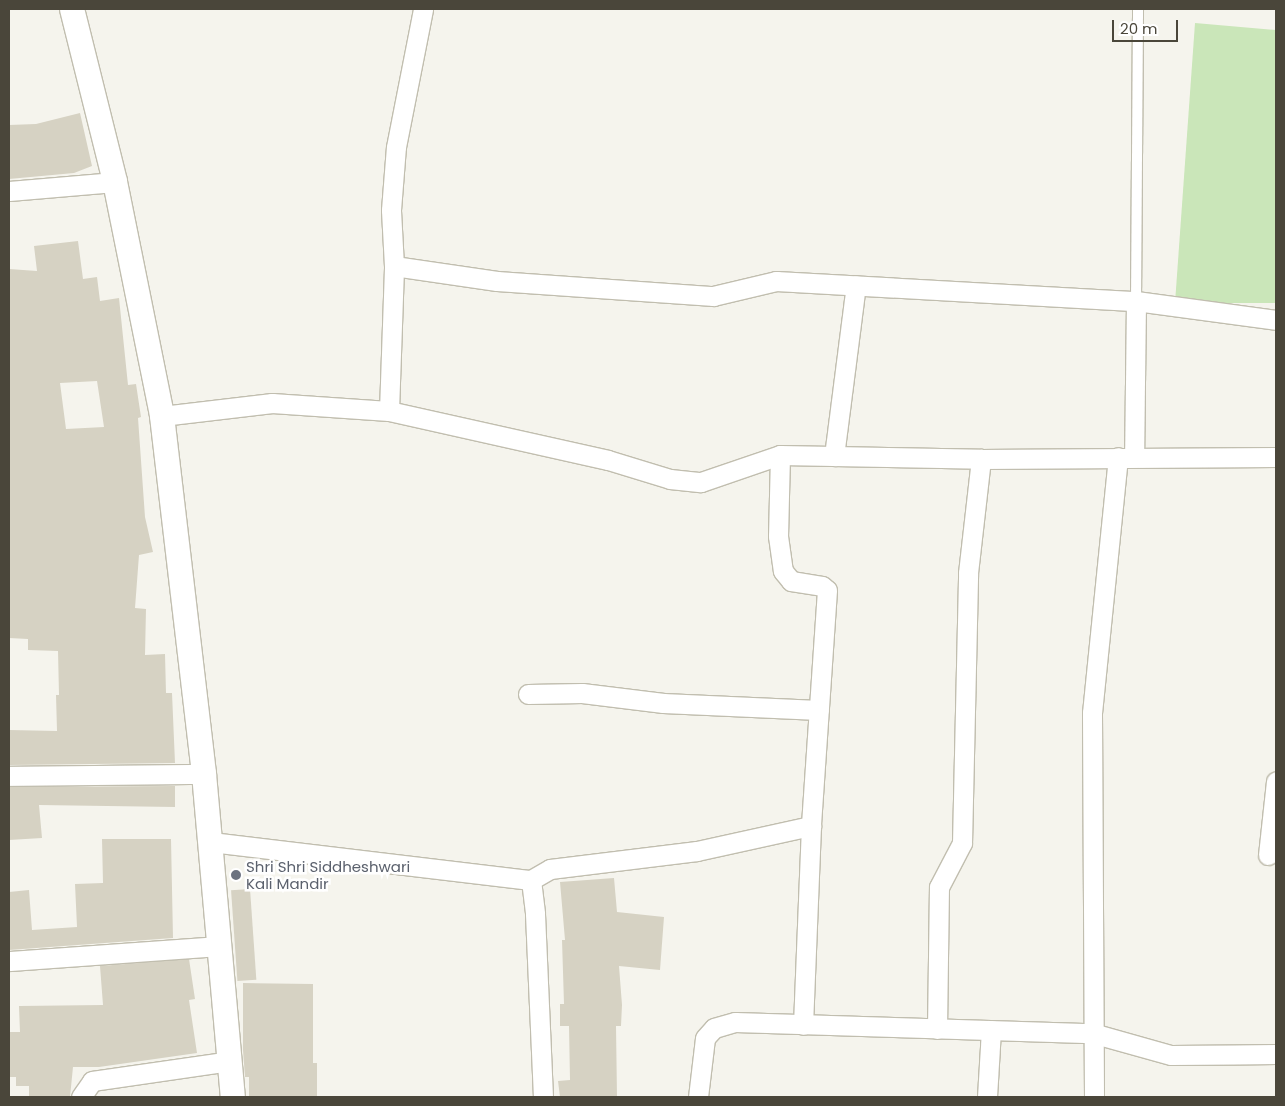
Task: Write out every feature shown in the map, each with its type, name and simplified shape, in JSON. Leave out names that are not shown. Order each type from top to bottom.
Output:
[{"type":"street","points":[[72,9],[115,182],[162,416],[204,774],[233,1097]]},
{"type":"street","points":[[389,411],[394,266],[391,210],[396,147],[423,9]]},
{"type":"street","points":[[9,191],[115,182]]},
{"type":"street","points":[[394,266],[497,281],[713,296],[776,281],[1136,301],[1276,320]]},
{"type":"street","points":[[834,456],[856,285]]},
{"type":"street","points":[[1094,1097],[1092,1033],[1092,713],[1126,457],[1136,301]]},
{"type":"street","points":[[162,416],[272,403],[389,411],[701,482],[780,455],[981,459],[1276,457]]},
{"type":"street","points":[[780,455],[778,536],[783,571],[790,581],[816,584],[827,590],[811,826],[803,1025]]},
{"type":"street","points":[[937,1029],[939,887],[962,843],[968,573],[981,459]]},
{"type":"street","points":[[528,694],[582,693],[663,703],[820,710]]},
{"type":"street","points":[[9,776],[204,774]]},
{"type":"street","points":[[1268,855],[1276,781]]},
{"type":"street","points":[[211,842],[531,880],[550,869],[697,851],[811,826]]},
{"type":"street","points":[[531,880],[535,914],[543,1097]]},
{"type":"street","points":[[9,961],[220,946]]},
{"type":"street","points":[[698,1097],[705,1038],[714,1028],[735,1022],[1092,1033],[1171,1056],[1276,1054]]},
{"type":"street","points":[[987,1097],[991,1030]]},
{"type":"street","points":[[81,1097],[92,1081],[230,1061]]},
{"type":"lane","points":[[1136,301],[1138,9]]},
{"type":"green space","points":[[1195,23],[1276,30],[1276,303],[1175,303]]},
{"type":"building","points":[[80,113],[92,166],[74,173],[9,179],[9,125],[36,124]]},
{"type":"building","points":[[78,241],[83,279],[97,277],[100,301],[119,298],[128,385],[136,384],[141,417],[138,418],[145,517],[153,552],[139,555],[135,608],[146,609],[145,655],[165,654],[166,693],[172,693],[175,763],[9,765],[9,730],[57,731],[56,695],[59,695],[58,651],[28,650],[28,639],[9,638],[9,269],[37,271],[34,246]],"holes":[[[97,381],[104,427],[66,429],[60,383]]]},
{"type":"building","points":[[175,786],[175,807],[39,805],[42,838],[9,840],[9,787]]},
{"type":"building","points":[[102,839],[171,839],[173,938],[9,950],[9,892],[29,890],[32,930],[77,927],[75,884],[103,883]]},
{"type":"building","points":[[614,878],[617,912],[664,917],[660,970],[619,966],[622,1005],[621,1026],[616,1026],[617,1097],[560,1097],[558,1081],[570,1080],[569,1026],[560,1026],[560,1004],[564,1004],[562,940],[565,940],[560,882]]},
{"type":"building","points":[[250,889],[256,980],[237,981],[231,890]]},
{"type":"building","points":[[189,959],[195,999],[189,1000],[197,1053],[99,1067],[73,1067],[70,1097],[29,1097],[29,1086],[16,1086],[16,1077],[9,1077],[9,1032],[20,1032],[19,1006],[103,1005],[100,966]]},
{"type":"building","points":[[243,983],[313,984],[313,1063],[317,1063],[317,1097],[249,1097],[249,1077],[245,1077],[243,1050]]},
{"type":"place","name":"Shri Shri Siddheshwari Kali Mandir","points":[[236,875]]}]
